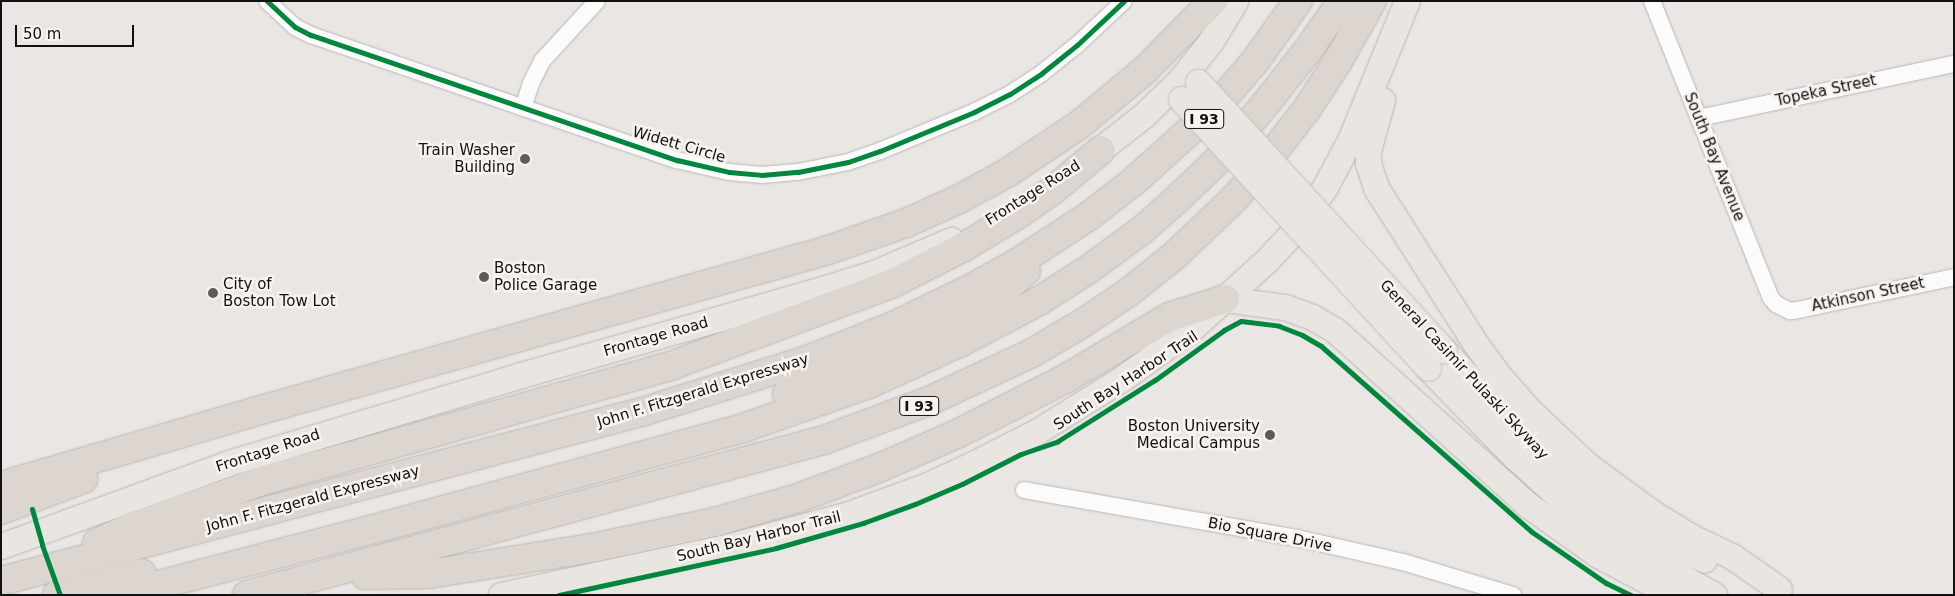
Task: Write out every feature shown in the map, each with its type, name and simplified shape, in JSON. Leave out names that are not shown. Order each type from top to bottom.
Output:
[{"type":"highway","points":[[1,486],[880,233],[949,204],[1007,173],[1055,142],[1101,108],[1145,70],[1213,1]]},
{"type":"highway","name":"John F. Fitzgerald Expressway","points":[[1,581],[30,573],[137,535],[645,411],[810,359],[891,327],[960,294],[1017,263],[1089,216],[1155,164],[1214,109],[1256,60],[1298,1]]},
{"type":"highway","points":[[57,595],[150,578],[393,524],[746,427],[869,384],[961,342],[1030,306],[1089,269],[1141,231],[1175,201],[1218,160],[1257,114],[1308,50],[1342,1]]},
{"type":"highway","name":"I 93","points":[[248,595],[824,440],[929,401],[1032,353],[1083,323],[1129,292],[1180,251],[1234,199],[1267,161],[1307,109],[1338,61],[1372,1]]},
{"type":"highway","points":[[137,535],[265,480],[673,365],[876,290],[964,247],[1020,213],[1053,190],[1101,150]]},
{"type":"highway","points":[[120,595],[150,578],[751,408],[802,389],[894,350],[983,305],[997,296],[1089,216]]},
{"type":"highway","points":[[321,576],[429,574],[516,561],[652,537],[771,507],[852,479],[940,442],[1065,379],[1169,317],[1225,299]]},
{"type":"highway","points":[[1,510],[98,474],[158,441]]},
{"type":"main road","name":"Frontage Road","points":[[1,546],[182,479],[286,444],[874,273],[982,224],[1030,197],[1101,150],[1187,80],[1235,1]]},
{"type":"main road","points":[[501,595],[799,529],[849,514],[930,484],[1008,447],[1090,400],[1160,353],[1225,299],[1286,241],[1325,187],[1359,120],[1408,1]]},
{"type":"main road","points":[[1408,1],[1398,50],[1368,151],[1368,163],[1376,188],[1475,344],[1514,393],[1550,431],[1586,464],[1651,512],[1690,536],[1734,557],[1787,592]]},
{"type":"main road","name":"General Casimir Pulaski Skyway","points":[[1187,80],[1436,359],[1515,457],[1558,496],[1632,549],[1714,595]]},
{"type":"main road","points":[[1225,299],[1285,307],[1312,317],[1336,331],[1528,505],[1598,555],[1674,595]]},
{"type":"main road","name":"General Casimir Pulaski Skyway","points":[[1436,359],[1545,458],[1591,495],[1671,545],[1787,592]]},
{"type":"street","name":"Widett Circle","points":[[267,1],[285,19],[303,32],[670,157],[713,170],[762,175],[815,170],[880,151],[965,116],[1010,94],[1060,59],[1124,1]]},
{"type":"street","points":[[522,108],[531,83],[542,61],[597,1]]},
{"type":"street","name":"South Bay Avenue","points":[[1652,1],[1771,298],[1783,308]]},
{"type":"street","name":"Topeka Street","points":[[1699,118],[1954,64]]},
{"type":"street","name":"Atkinson Street","points":[[1783,308],[1798,310],[1954,277]]},
{"type":"street","name":"Bio Square Drive","points":[[1024,490],[1299,539],[1403,562],[1513,595]]},
{"type":"cycle path","points":[[267,1],[295,27],[311,35],[677,160],[729,172],[762,175],[798,172],[848,162],[880,151],[974,112],[1010,94],[1042,73],[1077,45],[1124,1]]},
{"type":"cycle path","name":"South Bay Harbor Trail","points":[[559,595],[776,548],[863,523],[915,504],[962,484],[1021,454],[1058,441],[1155,380],[1224,330],[1241,321],[1279,326],[1302,335],[1321,346],[1532,532],[1606,583],[1631,595]]},
{"type":"cycle path","points":[[32,509],[42,545],[60,595]]},
{"type":"place","name":"Train Washer Building","points":[[525,159]]},
{"type":"place","name":"Boston Police Garage","points":[[484,277]]},
{"type":"place","name":"City of Boston Tow Lot","points":[[213,293]]},
{"type":"place","name":"Boston University Medical Campus","points":[[1270,435]]}]
